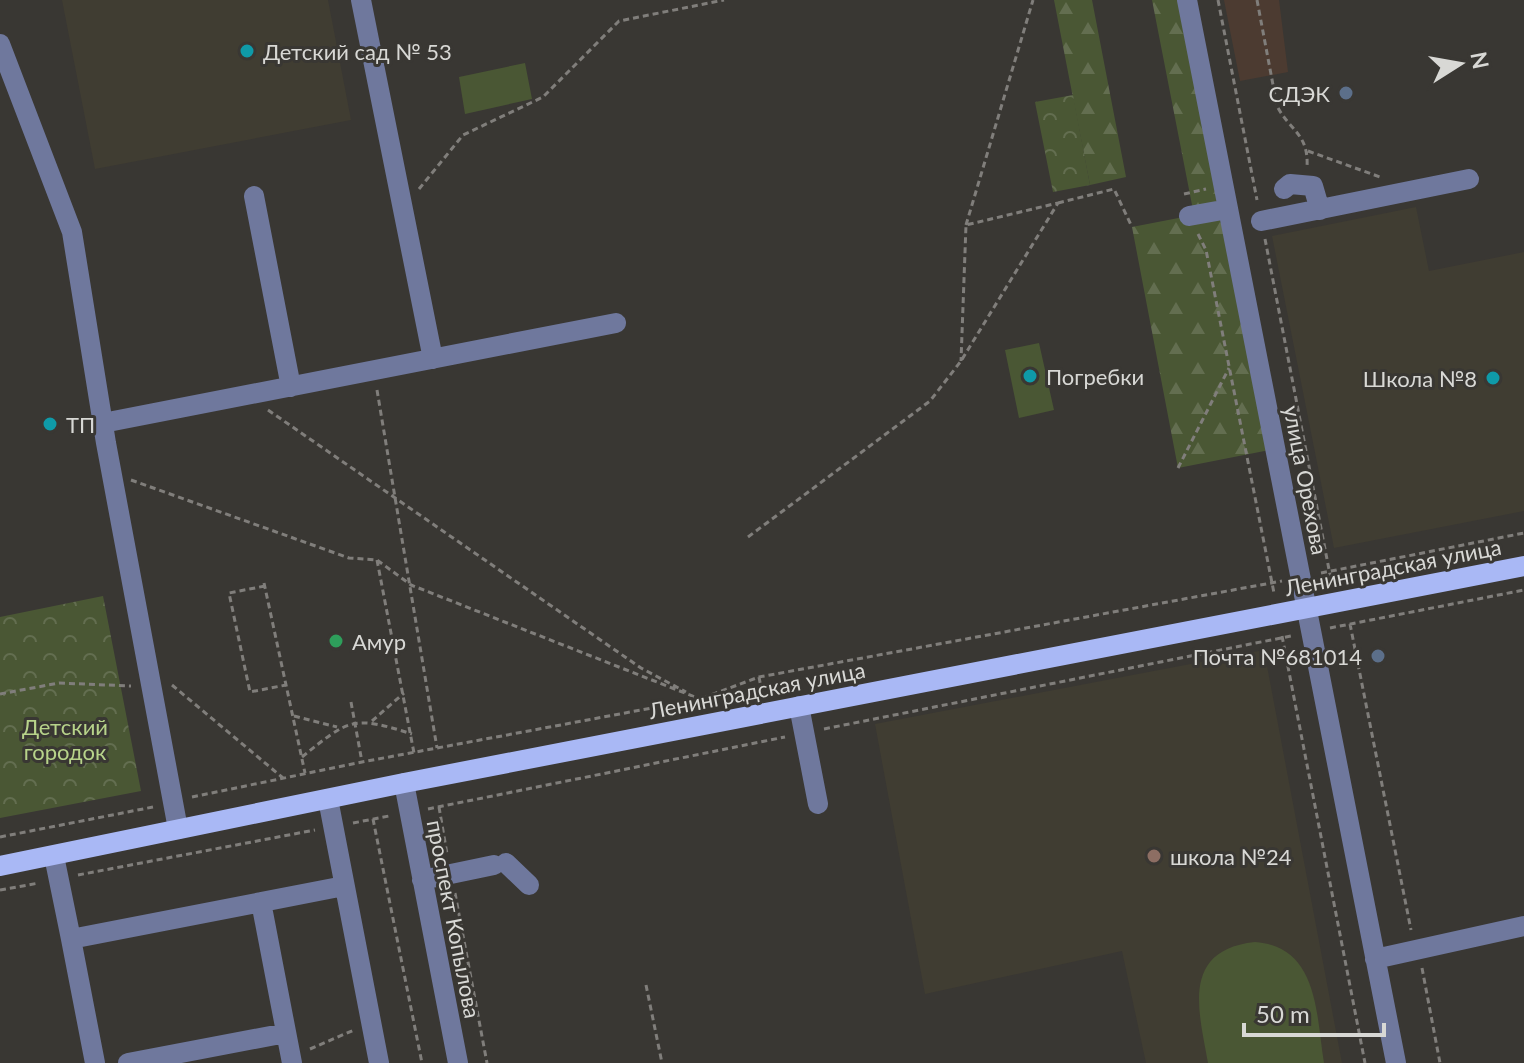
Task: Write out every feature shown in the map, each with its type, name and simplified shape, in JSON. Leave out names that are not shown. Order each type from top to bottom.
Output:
[{"type":"main road","name":"Ленинградская улица","points":[[0,866],[404,783],[1524,566]]},
{"type":"street","points":[[361,0],[433,359]]},
{"type":"street","name":"улица Орехова","points":[[1187,0],[1396,1063]]},
{"type":"street","points":[[0,44],[72,232],[112,474],[178,829]]},
{"type":"street","points":[[1261,221],[1469,179]]},
{"type":"street","points":[[1284,189],[1290,184],[1313,186],[1320,210]]},
{"type":"street","points":[[254,196],[291,387]]},
{"type":"street","points":[[1189,216],[1228,209]]},
{"type":"street","points":[[103,423],[616,323]]},
{"type":"street","points":[[799,706],[818,804]]},
{"type":"street","name":"проспект Копылова","points":[[404,783],[458,1063]]},
{"type":"street","points":[[328,799],[379,1063]]},
{"type":"street","points":[[54,856],[95,1063]]},
{"type":"street","points":[[422,880],[500,864],[529,885]]},
{"type":"street","points":[[71,939],[344,886]]},
{"type":"street","points":[[261,902],[291,1060]]},
{"type":"street","points":[[1375,959],[1524,926]]},
{"type":"street","points":[[128,1063],[286,1033]]},
{"type":"path","points":[[403,208],[463,135],[543,97],[619,21],[724,0]]},
{"type":"path","points":[[961,361],[966,225],[1033,0]]},
{"type":"path","points":[[1218,0],[1340,626]]},
{"type":"path","points":[[1257,0],[1277,106],[1285,121],[1299,131],[1308,151],[1305,184]]},
{"type":"path","points":[[1308,151],[1414,189]]},
{"type":"path","points":[[966,225],[1114,189],[1132,227]]},
{"type":"path","points":[[748,537],[930,401],[961,361],[1058,203]]},
{"type":"path","points":[[1189,216],[1206,250],[1365,1063]]},
{"type":"path","points":[[1178,468],[1229,367]]},
{"type":"path","points":[[373,371],[437,748]]},
{"type":"path","points":[[247,395],[641,668],[700,699]]},
{"type":"path","points":[[112,474],[349,558],[377,560],[411,585],[700,699]]},
{"type":"path","points":[[286,685],[250,692],[229,593],[264,584],[294,716],[305,773],[700,699],[759,677],[1272,583],[1524,533]]},
{"type":"path","points":[[377,560],[414,753]]},
{"type":"path","points":[[0,890],[439,807],[1524,590]]},
{"type":"path","points":[[1350,624],[1415,951],[1425,974],[1440,1063]]},
{"type":"path","points":[[149,665],[283,778]]},
{"type":"path","points":[[759,677],[763,699]]},
{"type":"path","points":[[0,694],[59,683],[134,686]]},
{"type":"path","points":[[372,721],[404,693]]},
{"type":"path","points":[[351,702],[362,762]]},
{"type":"path","points":[[294,716],[338,728]]},
{"type":"path","points":[[302,757],[338,728],[355,724],[372,721],[412,734]]},
{"type":"path","points":[[769,729],[771,740]]},
{"type":"path","points":[[439,807],[487,1063]]},
{"type":"path","points":[[373,819],[422,1063]]},
{"type":"path","points":[[646,985],[662,1063]]},
{"type":"path","points":[[291,1060],[354,1030]]},
{"type":"shaded area","points":[[62,0],[328,0],[351,120],[95,169]]},
{"type":"shaded area","points":[[1224,0],[1279,0],[1288,72],[1240,81]]},
{"type":"shaded area","points":[[1416,207],[1429,271],[1524,252],[1524,511],[1334,548],[1272,236]]},
{"type":"shaded area","points":[[1264,650],[1342,1063],[1146,1063],[1122,951],[925,994],[875,724]]},
{"type":"green space","points":[[1054,0],[1092,0],[1126,177],[1090,185]]},
{"type":"green space","points":[[1152,0],[1182,0],[1275,449],[1178,468],[1132,227],[1194,215]]},
{"type":"green space","points":[[525,63],[532,99],[465,114],[459,77]]},
{"type":"green space","points":[[1073,95],[1090,185],[1053,192],[1035,102]]},
{"type":"green space","points":[[1039,343],[1054,410],[1019,418],[1005,350]]},
{"type":"green space","name":"Детский городок","points":[[103,596],[141,791],[0,818],[0,617]]},
{"type":"green space","points":[[1255,942],[1276,947],[1292,956],[1303,970],[1316,1005],[1324,1063],[1208,1063],[1199,1004],[1205,970],[1215,957],[1231,947]]},
{"type":"place","name":"Детский сад № 53","points":[[247,51]]},
{"type":"place","name":"СДЭК","points":[[1346,93]]},
{"type":"place","name":"Погребки","points":[[1030,376]]},
{"type":"place","name":"Школа №8","points":[[1493,378]]},
{"type":"place","name":"ТП","points":[[50,424]]},
{"type":"place","name":"Амур","points":[[336,641]]},
{"type":"place","name":"Почта №681014","points":[[1378,656]]},
{"type":"place","name":"школа №24","points":[[1154,856]]}]
